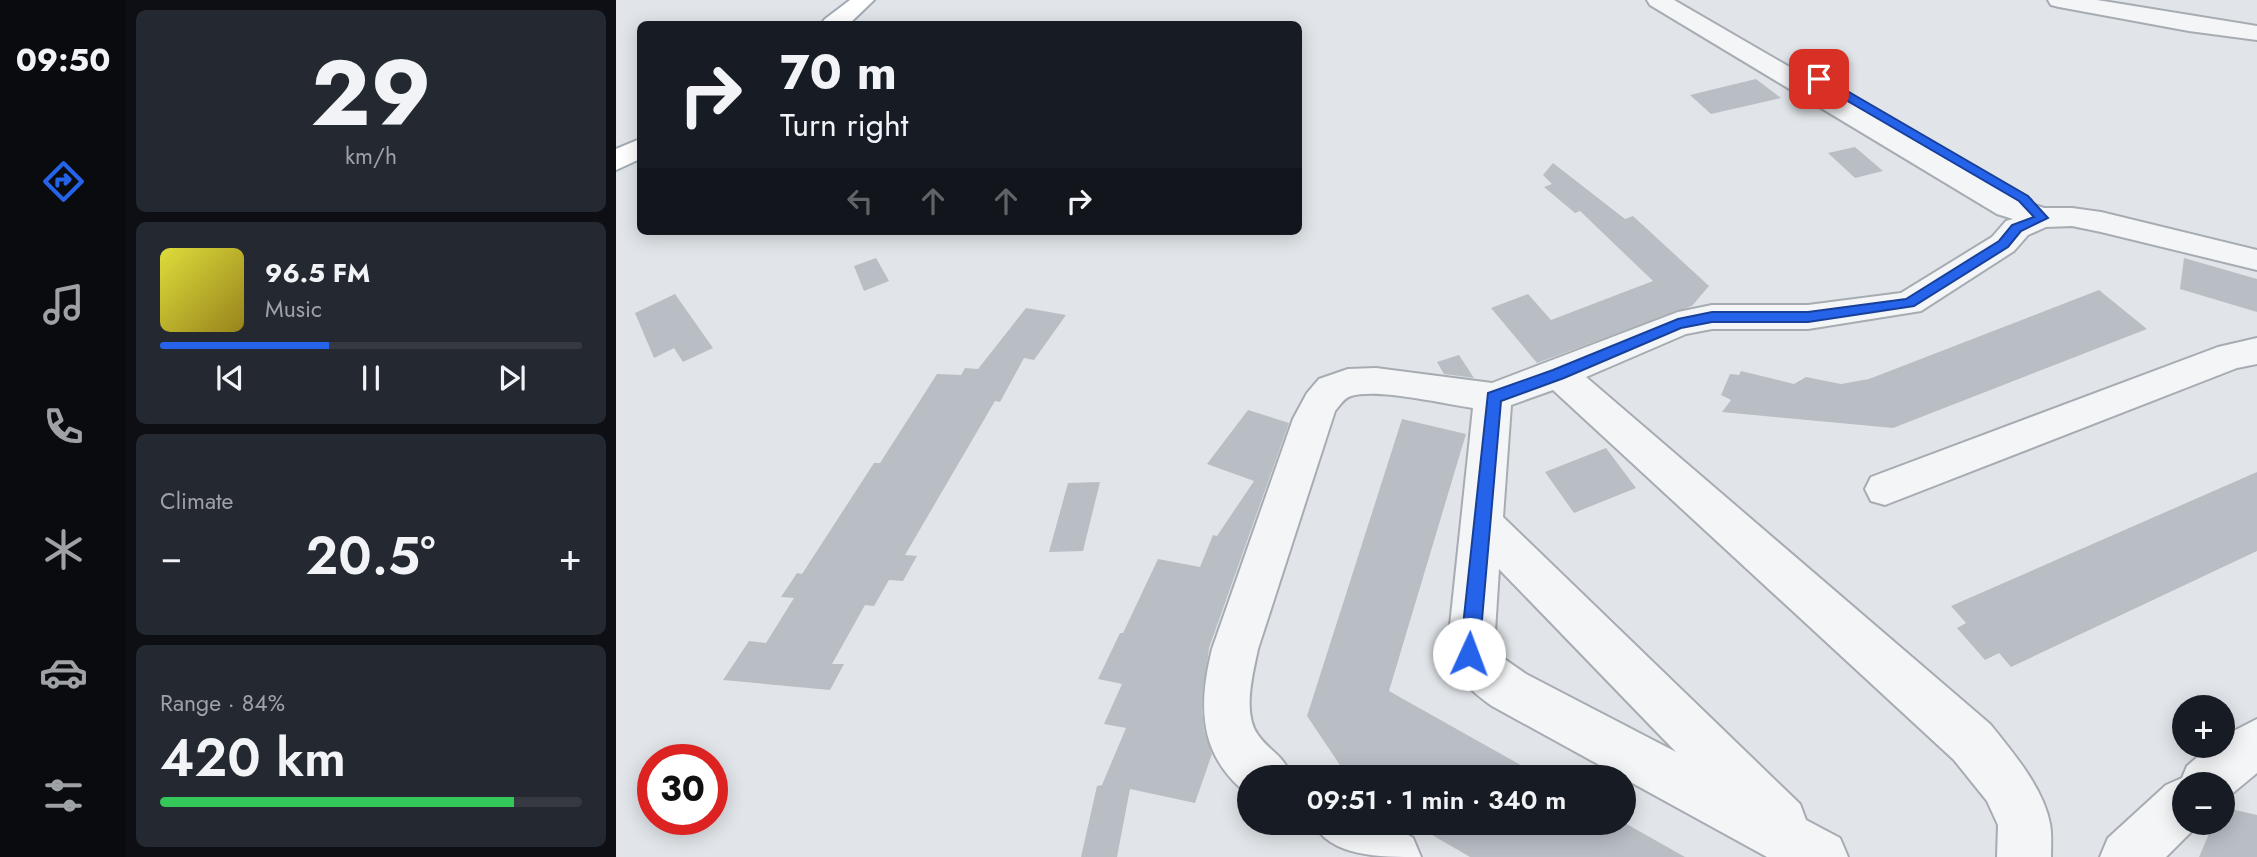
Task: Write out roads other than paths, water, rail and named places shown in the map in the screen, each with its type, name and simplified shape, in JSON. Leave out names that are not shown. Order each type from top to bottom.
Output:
[{"type":"main road","points":[[838,21],[849,15],[863,0]]},
{"type":"main road","points":[[861,21],[870,16],[884,0]]},
{"type":"main road","points":[[616,144],[637,133]]},
{"type":"main road","points":[[616,161],[637,149]]},
{"type":"street","points":[[1658,0],[2008,207],[2042,218],[2072,217],[2101,222],[2257,260]]},
{"type":"street","points":[[1682,0],[2024,198],[2042,218]]},
{"type":"street","points":[[2059,0],[2257,33]]},
{"type":"street","points":[[1254,765],[1239,750],[1227,718],[1228,680],[1235,649],[1320,402],[1332,389],[1348,382],[1376,381],[1493,397],[1559,374],[1678,324],[1712,317],[1808,317],[1909,303],[2003,244],[2017,228],[2042,218]]},
{"type":"street","points":[[1885,489],[2231,356],[2257,351]]},
{"type":"street","points":[[1559,374],[1972,742],[2005,783],[2024,823],[2024,857]]},
{"type":"street","points":[[1493,397],[1469,654],[1486,674],[1509,690],[1815,854]]},
{"type":"street","points":[[1481,522],[1815,854]]},
{"type":"street","points":[[2218,772],[2229,761],[2257,744]]},
{"type":"street","points":[[2127,857],[2172,814]]},
{"type":"street","points":[[1359,835],[1394,857]]}]
